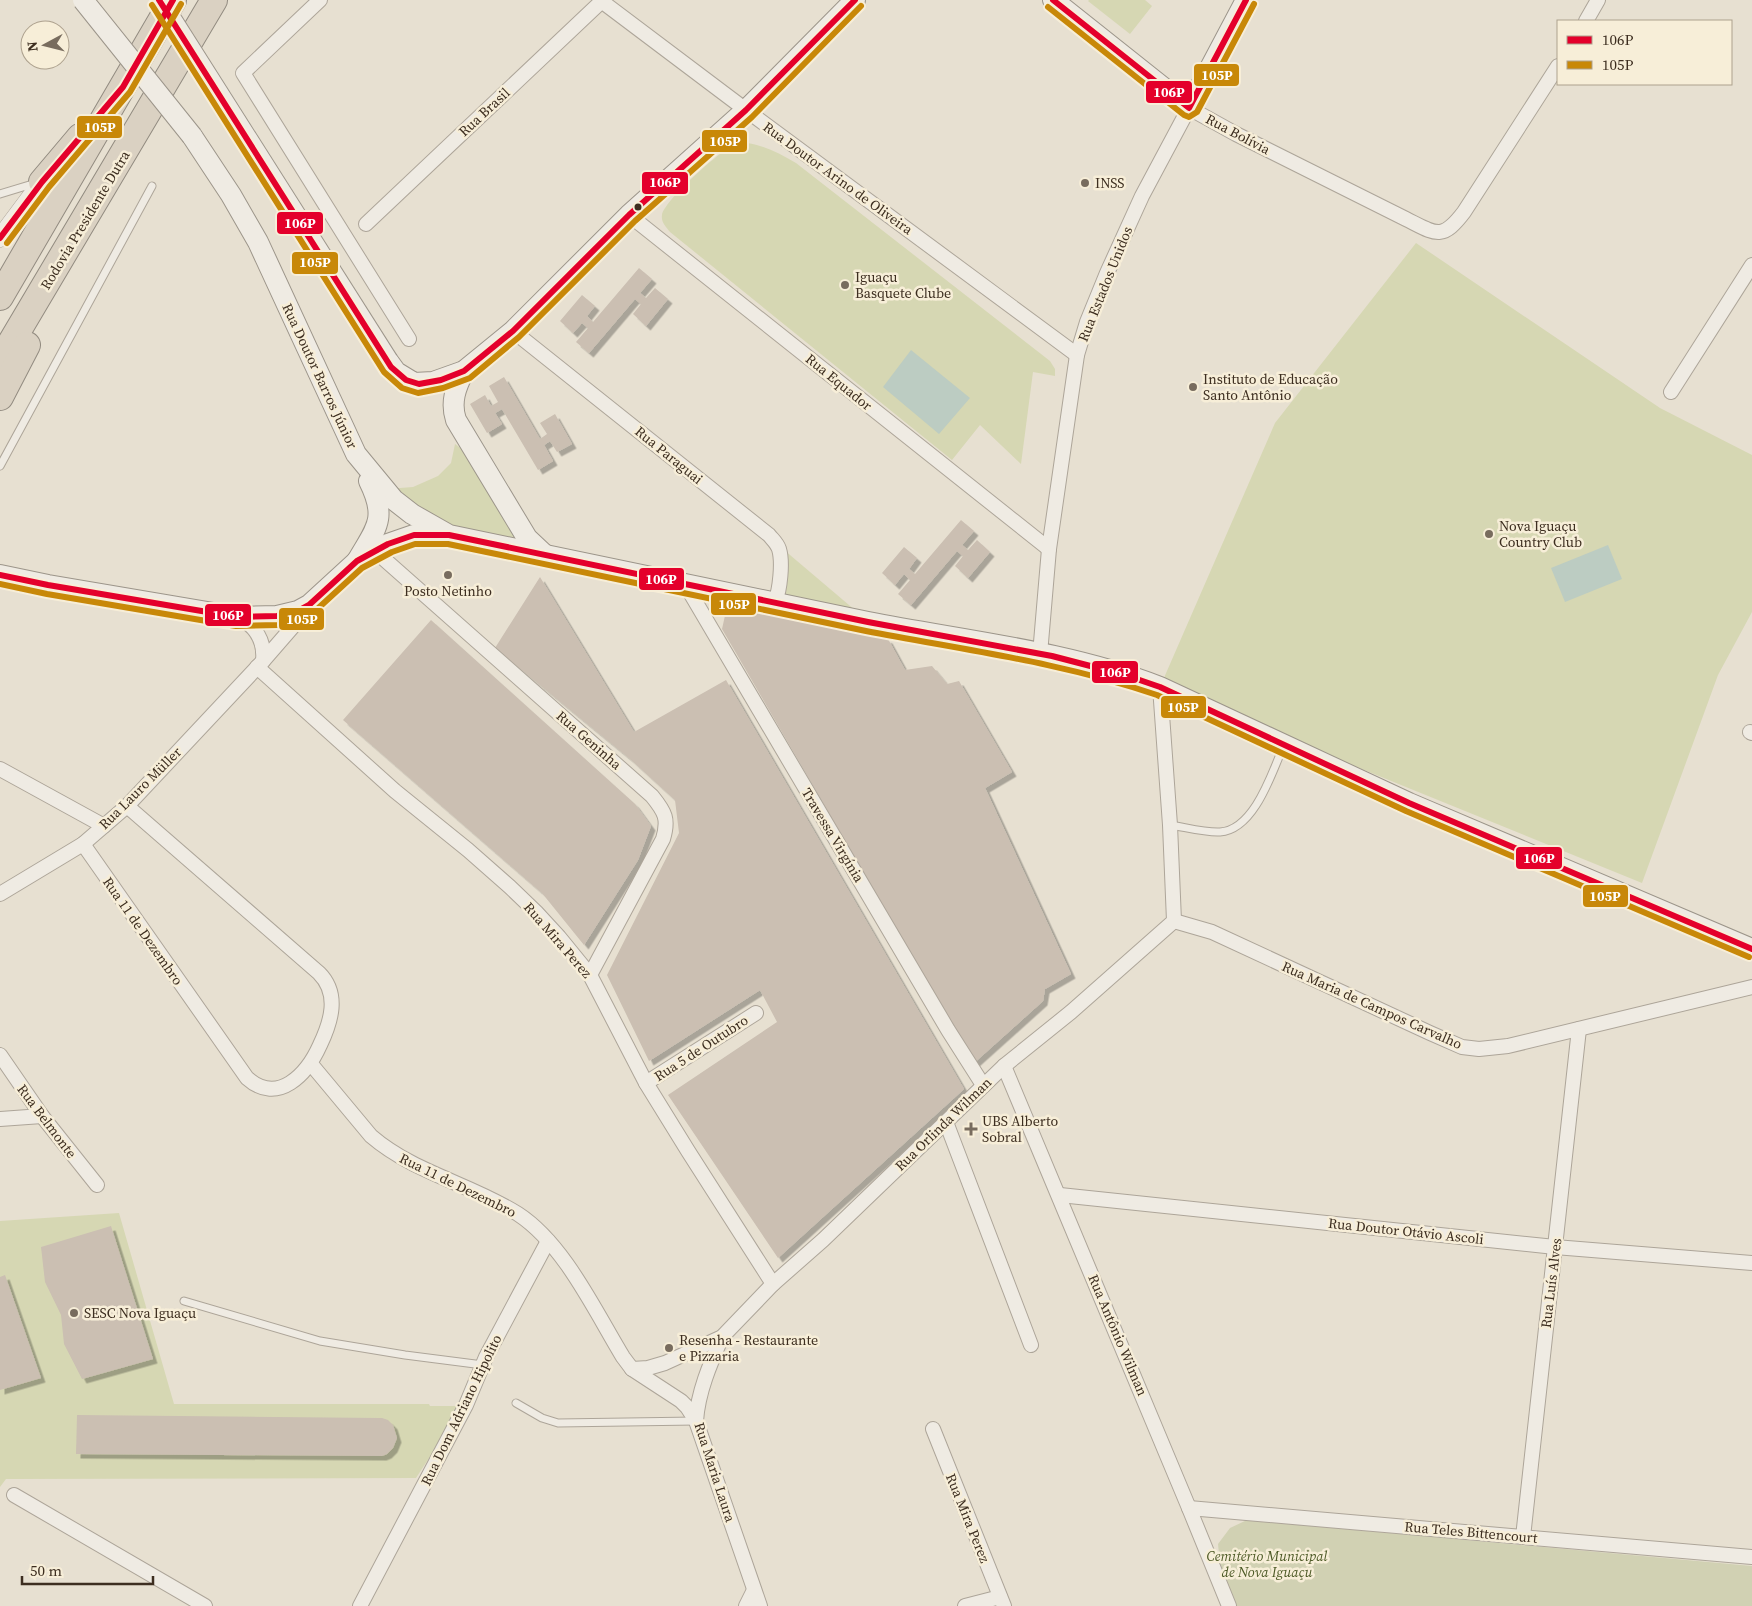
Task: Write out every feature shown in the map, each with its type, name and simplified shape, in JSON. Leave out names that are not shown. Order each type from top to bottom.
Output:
[{"type":"highway","points":[[0,297],[173,0]]},
{"type":"highway","name":"Rodovia Presidente Dutra","points":[[0,361],[214,0]]},
{"type":"highway","points":[[42,182],[123,88]]},
{"type":"highway","points":[[0,397],[27,346],[32,327],[34,305]]},
{"type":"main road","name":"Rua Doutor Barros Júnior","points":[[83,0],[192,136],[231,195],[258,242],[356,454],[394,500],[412,514],[449,535],[869,622],[1040,654],[1129,675],[1160,687],[1408,803],[1752,949]]},
{"type":"main road","points":[[159,0],[389,364],[406,380],[419,384],[442,380],[464,371],[513,331],[629,215],[746,110],[855,0]]},
{"type":"main road","name":"Rua Bolívia","points":[[1053,0],[1189,108]]},
{"type":"main road","name":"Rua Estados Unidos","points":[[1189,108],[1246,0]]},
{"type":"main road","points":[[464,371],[454,396],[453,409],[456,420],[527,538],[544,554]]},
{"type":"main road","name":"Rua Lauro Müller","points":[[356,454],[377,496],[379,508],[377,526],[357,561]]},
{"type":"main road","name":"Rua Lauro Müller","points":[[0,575],[48,585],[238,617],[283,615],[304,608],[315,601],[357,561],[388,544],[414,535],[449,535]]},
{"type":"street","points":[[320,0],[243,72],[409,339]]},
{"type":"street","name":"Rua Doutor Arino de Oliveira","points":[[602,0],[746,110],[1077,354]]},
{"type":"street","name":"Rua Brasil","points":[[366,224],[602,0]]},
{"type":"street","points":[[1587,20],[1597,0]]},
{"type":"street","name":"Rua Bolívia","points":[[1189,108],[1236,134],[1406,220],[1425,228],[1443,232],[1454,225],[1464,212],[1557,68]]},
{"type":"street","name":"Rua Estados Unidos","points":[[1040,654],[1049,549],[1077,354],[1087,322],[1111,264],[1142,196],[1189,108]]},
{"type":"street","points":[[0,238],[42,182]]},
{"type":"street","name":"Rua Equador","points":[[629,215],[1049,549]]},
{"type":"street","points":[[1671,392],[1752,265]]},
{"type":"street","name":"Rua Paraguai","points":[[513,331],[777,544],[780,554],[779,583],[775,602]]},
{"type":"street","name":"Rua Geninha","points":[[374,551],[652,796],[662,808],[666,828],[663,839],[590,975]]},
{"type":"street","name":"Travessa Virgínia","points":[[685,584],[948,1030],[983,1085]]},
{"type":"street","name":"Rua Lauro Müller","points":[[0,894],[83,844],[127,806],[260,664],[315,601]]},
{"type":"street","name":"Rua Lauro Müller","points":[[238,617],[251,624],[256,630],[262,647],[260,664]]},
{"type":"street","name":"Rua Mira Perez","points":[[260,664],[395,791],[510,887],[536,912],[590,975],[646,1083],[773,1284]]},
{"type":"street","points":[[1160,687],[1170,825],[1174,921]]},
{"type":"street","points":[[0,769],[104,826]]},
{"type":"street","name":"Rua 11 de Dezembro","points":[[83,844],[247,1078],[262,1088],[277,1088],[296,1079],[310,1064],[331,1018],[332,1000],[330,990],[323,977],[127,806]]},
{"type":"street","name":"Rua Orlinda Wilman","points":[[632,1369],[665,1364],[722,1337],[773,1284],[823,1240],[983,1085],[1071,1012],[1174,921]]},
{"type":"street","name":"Rua Maria de Campos Carvalho","points":[[1174,921],[1212,932],[1462,1047],[1479,1050],[1508,1046],[1752,987]]},
{"type":"street","name":"Rua 5 de Outubro","points":[[646,1083],[756,1013]]},
{"type":"street","name":"Rua Luís Alves","points":[[1523,1537],[1579,1029]]},
{"type":"street","name":"Rua Belmonte","points":[[0,1055],[42,1116],[97,1185]]},
{"type":"street","name":"Rua 11 de Dezembro","points":[[310,1064],[370,1136],[382,1146],[420,1168],[518,1214],[531,1224],[548,1241],[574,1275],[632,1369],[681,1401],[687,1406],[696,1421]]},
{"type":"street","name":"Rua Antônio Wilman","points":[[1004,1066],[1060,1195],[1190,1508],[1228,1606]]},
{"type":"street","points":[[0,1119],[42,1116]]},
{"type":"street","points":[[946,1122],[1031,1345]]},
{"type":"street","name":"Rua Doutor Otávio Ascoli","points":[[1060,1195],[1556,1247],[1752,1263]]},
{"type":"street","name":"Rua Dom Adriano Hipolito","points":[[360,1606],[466,1405],[483,1365],[548,1241]]},
{"type":"street","name":"Rua Maria Laura","points":[[722,1337],[700,1394],[696,1421],[760,1606]]},
{"type":"street","name":"Rua Mira Perez","points":[[933,1429],[1002,1602]]},
{"type":"street","points":[[14,1495],[205,1606]]},
{"type":"street","name":"Rua Teles Bittencourt","points":[[1190,1508],[1752,1557]]},
{"type":"street","points":[[746,1606],[754,1590]]},
{"type":"street","points":[[965,1606],[1002,1602]]},
{"type":"lane","points":[[0,194],[42,182]]},
{"type":"lane","points":[[0,466],[152,186]]},
{"type":"lane","points":[[1170,825],[1220,832],[1240,825],[1263,795],[1284,745]]},
{"type":"lane","points":[[184,1301],[320,1341],[483,1365]]},
{"type":"lane","points":[[516,1403],[542,1418],[558,1424],[696,1421]]},
{"type":"green space","points":[[1089,0],[1145,0],[1152,6],[1130,34]]},
{"type":"green space","name":"Iguaçu Basquete Clube","points":[[747,143],[772,150],[796,163],[1050,361],[1055,369],[1055,376],[1033,372],[1021,464],[980,425],[952,460],[670,232],[662,220],[662,215],[672,199],[691,179],[721,153],[730,147]]},
{"type":"green space","name":"Nova Iguaçu Country Club","points":[[1416,243],[1660,408],[1752,455],[1752,612],[1718,675],[1642,883],[1160,687],[1275,423]]},
{"type":"green space","points":[[455,444],[470,455],[524,546],[444,528],[387,489],[413,487],[438,476],[451,463]]},
{"type":"green space","points":[[777,544],[869,622],[776,599]]},
{"type":"green space","name":"SESC Nova Iguaçu","points":[[119,1213],[174,1404],[429,1404],[430,1406],[463,1406],[416,1478],[6,1479],[0,1487],[0,1221]]},
{"type":"green space","name":"Cemitério Municipal de Nova Iguaçu","points":[[1247,1520],[1752,1566],[1752,1606],[1237,1606],[1220,1564],[1218,1544],[1230,1528]]},
{"type":"shaded area","points":[[911,350],[970,398],[939,434],[883,387]]},
{"type":"shaded area","points":[[1608,545],[1622,579],[1565,602],[1551,568]]},
{"type":"building","points":[[639,268],[652,279],[640,293],[646,298],[655,288],[668,299],[646,326],[633,314],[641,304],[635,299],[589,353],[576,342],[588,328],[582,323],[573,333],[560,321],[582,295],[595,306],[587,316],[593,322]]},
{"type":"building","points":[[504,377],[540,439],[547,434],[540,423],[555,414],[572,444],[557,452],[550,441],[544,445],[553,461],[538,470],[502,409],[495,413],[502,424],[487,433],[470,404],[485,395],[491,406],[498,402],[489,386]]},
{"type":"building","points":[[961,520],[974,531],[962,545],[968,550],[977,540],[990,552],[968,578],[955,566],[963,556],[957,551],[911,605],[898,594],[910,580],[904,574],[895,585],[882,573],[904,547],[917,558],[909,569],[915,574]]},
{"type":"building","points":[[540,577],[634,732],[726,680],[964,1089],[778,1258],[668,1095],[777,1022],[760,990],[649,1061],[607,975],[679,833],[675,800],[629,758],[495,648]]},
{"type":"building","points":[[728,602],[888,639],[905,670],[932,666],[947,684],[959,681],[1012,772],[985,788],[1071,974],[1045,989],[1043,1001],[974,1063],[722,629]]},
{"type":"building","points":[[431,620],[635,804],[651,826],[638,860],[584,945],[542,893],[343,720]]},
{"type":"building","points":[[111,1226],[153,1359],[82,1379],[64,1344],[61,1315],[45,1282],[41,1247]]},
{"type":"building","points":[[5,1275],[41,1378],[0,1390],[0,1277]]},
{"type":"building","points":[[77,1415],[382,1418],[388,1420],[393,1425],[397,1438],[393,1448],[382,1456],[76,1454]]},
{"type":"transit line","name":"106P","points":[[159,0],[391,367],[406,380],[419,384],[441,380],[464,371],[513,331],[629,215],[746,110],[855,0]]},
{"type":"transit line","name":"106P","points":[[0,238],[42,182],[123,87],[173,0]]},
{"type":"transit line","name":"106P","points":[[1053,0],[1189,108],[1246,0]]},
{"type":"transit line","name":"105P","points":[[7,243],[49,187],[130,92],[181,4]]},
{"type":"transit line","name":"105P","points":[[1048,7],[1189,117],[1197,112],[1254,4]]},
{"type":"transit line","name":"105P","points":[[152,5],[384,372],[402,388],[418,393],[443,388],[470,378],[519,337],[635,221],[752,117],[861,6]]},
{"type":"transit line","name":"106P","points":[[0,575],[237,617],[277,616],[298,611],[309,605],[357,561],[388,544],[414,535],[449,535],[868,622],[1052,656],[1125,675],[1160,687],[1409,803],[1752,949]]},
{"type":"transit line","name":"105P","points":[[0,584],[47,594],[236,626],[278,625],[301,619],[314,612],[362,568],[392,552],[415,544],[448,544],[866,631],[1049,665],[1157,695],[1406,811],[1749,957]]},
{"type":"place","name":"INSS","points":[[1085,183]]},
{"type":"place","name":"Iguaçu Basquete Clube","points":[[845,285]]},
{"type":"place","name":"Instituto de Educação Santo Antônio","points":[[1193,387]]},
{"type":"place","name":"Nova Iguaçu Country Club","points":[[1489,534]]},
{"type":"place","name":"Posto Netinho","points":[[448,575]]},
{"type":"place","name":"UBS Alberto Sobral","points":[[971,1129]]},
{"type":"place","name":"SESC Nova Iguaçu","points":[[74,1313]]},
{"type":"place","name":"Resenha - Restaurante e Pizzaria","points":[[669,1348]]}]
